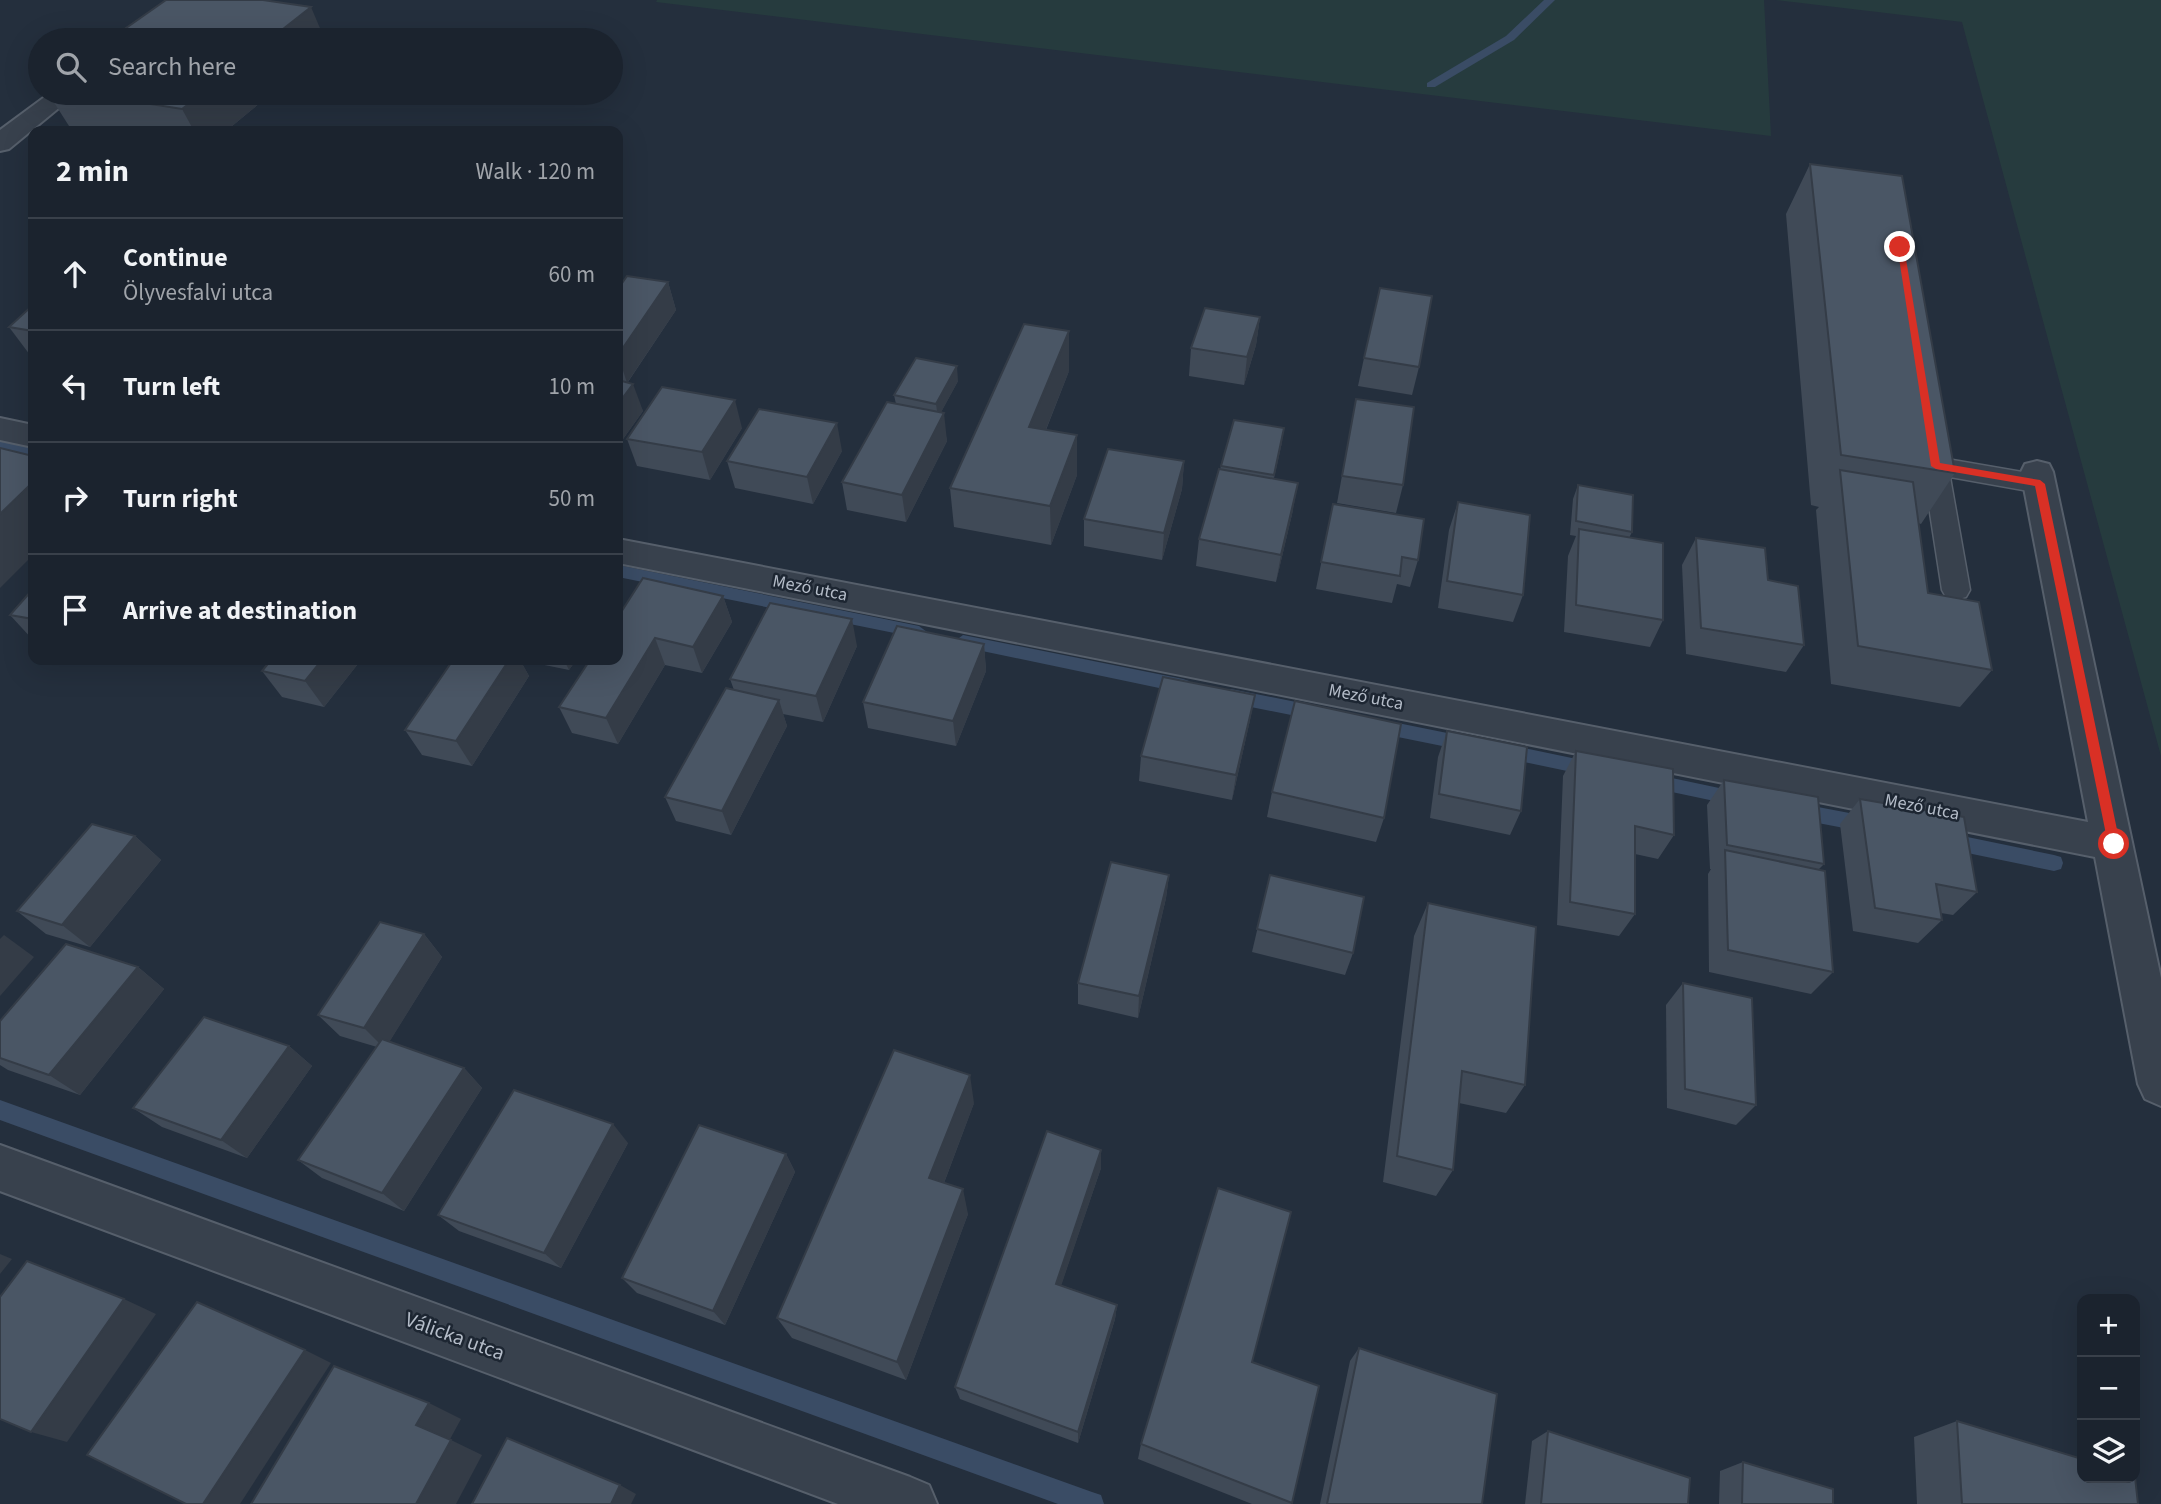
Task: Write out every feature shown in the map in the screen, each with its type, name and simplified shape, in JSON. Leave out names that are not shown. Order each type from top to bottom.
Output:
[{"type":"street","points":[[0,143],[49,105]]},
{"type":"street","points":[[0,429],[28,435]]},
{"type":"street","points":[[2038,478],[2161,1084]]},
{"type":"street","name":"Mező utca","points":[[623,552],[2114,844]]},
{"type":"street","name":"Válicka utca","points":[[0,1168],[909,1504]]},
{"type":"lane","points":[[1931,438],[1956,590]]},
{"type":"lane","points":[[1936,466],[2038,478]]},
{"type":"green space","points":[[1764,0],[1771,136],[656,2]]},
{"type":"green space","points":[[1775,0],[2161,0],[2161,756],[1962,22]]},
{"type":"building","points":[[166,0],[263,0],[311,7],[284,28],[126,28]]},
{"type":"building","points":[[157,105],[187,105],[182,109]]},
{"type":"building","points":[[1810,164],[1902,176],[1955,473],[1841,455]]},
{"type":"building","points":[[627,276],[668,282],[623,348],[623,282]]},
{"type":"building","points":[[1380,288],[1432,296],[1419,367],[1364,358]]},
{"type":"building","points":[[1205,308],[1260,317],[1247,357],[1191,348]]},
{"type":"building","points":[[28,310],[28,330],[9,327]]},
{"type":"building","points":[[1024,324],[1069,331],[1029,427],[1077,435],[1050,506],[950,488]]},
{"type":"building","points":[[916,358],[957,366],[936,404],[894,395]]},
{"type":"building","points":[[623,381],[633,384],[623,397]]},
{"type":"building","points":[[662,387],[735,400],[702,452],[627,439]]},
{"type":"building","points":[[1356,399],[1414,407],[1403,485],[1342,476]]},
{"type":"building","points":[[887,402],[944,413],[902,495],[842,482]]},
{"type":"building","points":[[759,409],[837,423],[807,477],[727,461]]},
{"type":"building","points":[[1234,420],[1284,428],[1274,475],[1221,466]]},
{"type":"building","points":[[0,448],[28,455],[28,487],[0,514]]},
{"type":"building","points":[[1108,449],[1184,461],[1164,533],[1084,519]]},
{"type":"building","points":[[1219,469],[1298,483],[1281,555],[1199,539]]},
{"type":"building","points":[[1840,470],[1913,482],[1928,593],[1979,602],[1992,670],[1858,646]]},
{"type":"building","points":[[1578,485],[1633,495],[1632,532],[1576,521]]},
{"type":"building","points":[[1458,502],[1530,515],[1523,595],[1447,581]]},
{"type":"building","points":[[1333,504],[1424,519],[1418,560],[1402,557],[1400,576],[1321,562]]},
{"type":"building","points":[[1579,529],[1663,543],[1663,620],[1576,605]]},
{"type":"building","points":[[1696,538],[1765,548],[1768,580],[1798,586],[1804,645],[1701,628]]},
{"type":"building","points":[[643,578],[723,596],[693,647],[655,638],[606,718],[559,707],[587,665],[623,665],[623,609]]},
{"type":"building","points":[[28,595],[28,618],[10,615]]},
{"type":"building","points":[[770,603],[852,619],[816,696],[730,679]]},
{"type":"building","points":[[897,626],[984,644],[953,721],[863,702]]},
{"type":"building","points":[[267,665],[318,665],[305,681],[262,671]]},
{"type":"building","points":[[450,665],[506,665],[456,741],[405,730]]},
{"type":"building","points":[[1163,677],[1255,695],[1236,775],[1141,756]]},
{"type":"building","points":[[726,688],[779,700],[722,811],[665,797]]},
{"type":"building","points":[[1295,701],[1401,724],[1384,818],[1272,792]]},
{"type":"building","points":[[1447,731],[1527,747],[1521,811],[1439,794]]},
{"type":"building","points":[[1576,751],[1673,769],[1674,835],[1635,826],[1635,914],[1570,902]]},
{"type":"building","points":[[1724,780],[1818,797],[1824,864],[1727,845]]},
{"type":"building","points":[[1860,799],[1964,817],[1977,892],[1936,884],[1942,920],[1875,908]]},
{"type":"building","points":[[92,824],[135,836],[62,925],[17,911]]},
{"type":"building","points":[[1725,850],[1825,871],[1833,972],[1728,950]]},
{"type":"building","points":[[1111,862],[1169,875],[1139,996],[1078,983]]},
{"type":"building","points":[[1270,875],[1364,897],[1353,953],[1257,929]]},
{"type":"building","points":[[1428,903],[1536,927],[1525,1085],[1462,1071],[1453,1170],[1397,1156]]},
{"type":"building","points":[[380,922],[424,934],[364,1028],[318,1015]]},
{"type":"building","points":[[66,944],[138,967],[49,1075],[0,1058],[0,1021]]},
{"type":"building","points":[[1683,983],[1752,998],[1756,1105],[1685,1089]]},
{"type":"building","points":[[204,1017],[289,1046],[221,1140],[133,1108]]},
{"type":"building","points":[[382,1039],[464,1068],[382,1193],[298,1160]]},
{"type":"building","points":[[894,1050],[970,1075],[929,1178],[963,1189],[897,1362],[777,1318]]},
{"type":"building","points":[[514,1090],[613,1124],[544,1253],[438,1215]]},
{"type":"building","points":[[699,1125],[786,1154],[713,1311],[622,1278]]},
{"type":"building","points":[[1047,1131],[1101,1150],[1056,1284],[1117,1305],[1078,1432],[955,1387]]},
{"type":"building","points":[[1218,1188],[1291,1212],[1252,1362],[1319,1386],[1292,1503],[1141,1444]]},
{"type":"building","points":[[27,1261],[124,1299],[31,1432],[0,1419],[0,1297]]},
{"type":"building","points":[[197,1302],[305,1350],[203,1504],[186,1504],[87,1455]]},
{"type":"building","points":[[1359,1348],[1497,1394],[1482,1504],[1327,1504]]},
{"type":"building","points":[[334,1366],[429,1403],[416,1425],[451,1440],[416,1504],[251,1504]]},
{"type":"building","points":[[1957,1421],[2077,1457],[2077,1483],[2136,1483],[2138,1504],[1962,1504]]},
{"type":"building","points":[[1548,1431],[1690,1478],[1688,1504],[1541,1504]]},
{"type":"building","points":[[507,1438],[620,1485],[611,1504],[472,1504]]},
{"type":"building","points":[[1743,1462],[1833,1489],[1833,1504],[1742,1504]]},
{"type":"waterway","points":[[1431,85],[1510,38],[1550,0]]},
{"type":"waterway","points":[[0,446],[28,452]]},
{"type":"waterway","points":[[623,572],[919,632]]},
{"type":"waterway","points":[[963,641],[1183,686]]},
{"type":"waterway","points":[[1231,696],[1316,713]]},
{"type":"waterway","points":[[1378,726],[1467,744]]},
{"type":"waterway","points":[[1505,751],[1591,769]]},
{"type":"waterway","points":[[1653,781],[1738,799]]},
{"type":"waterway","points":[[1797,811],[1865,824]]},
{"type":"waterway","points":[[1948,841],[2054,863]]},
{"type":"waterway","points":[[0,1110],[1092,1504]]},
{"type":"route","points":[[1900,247],[1936,466],[2040,484],[2114,844]]}]
